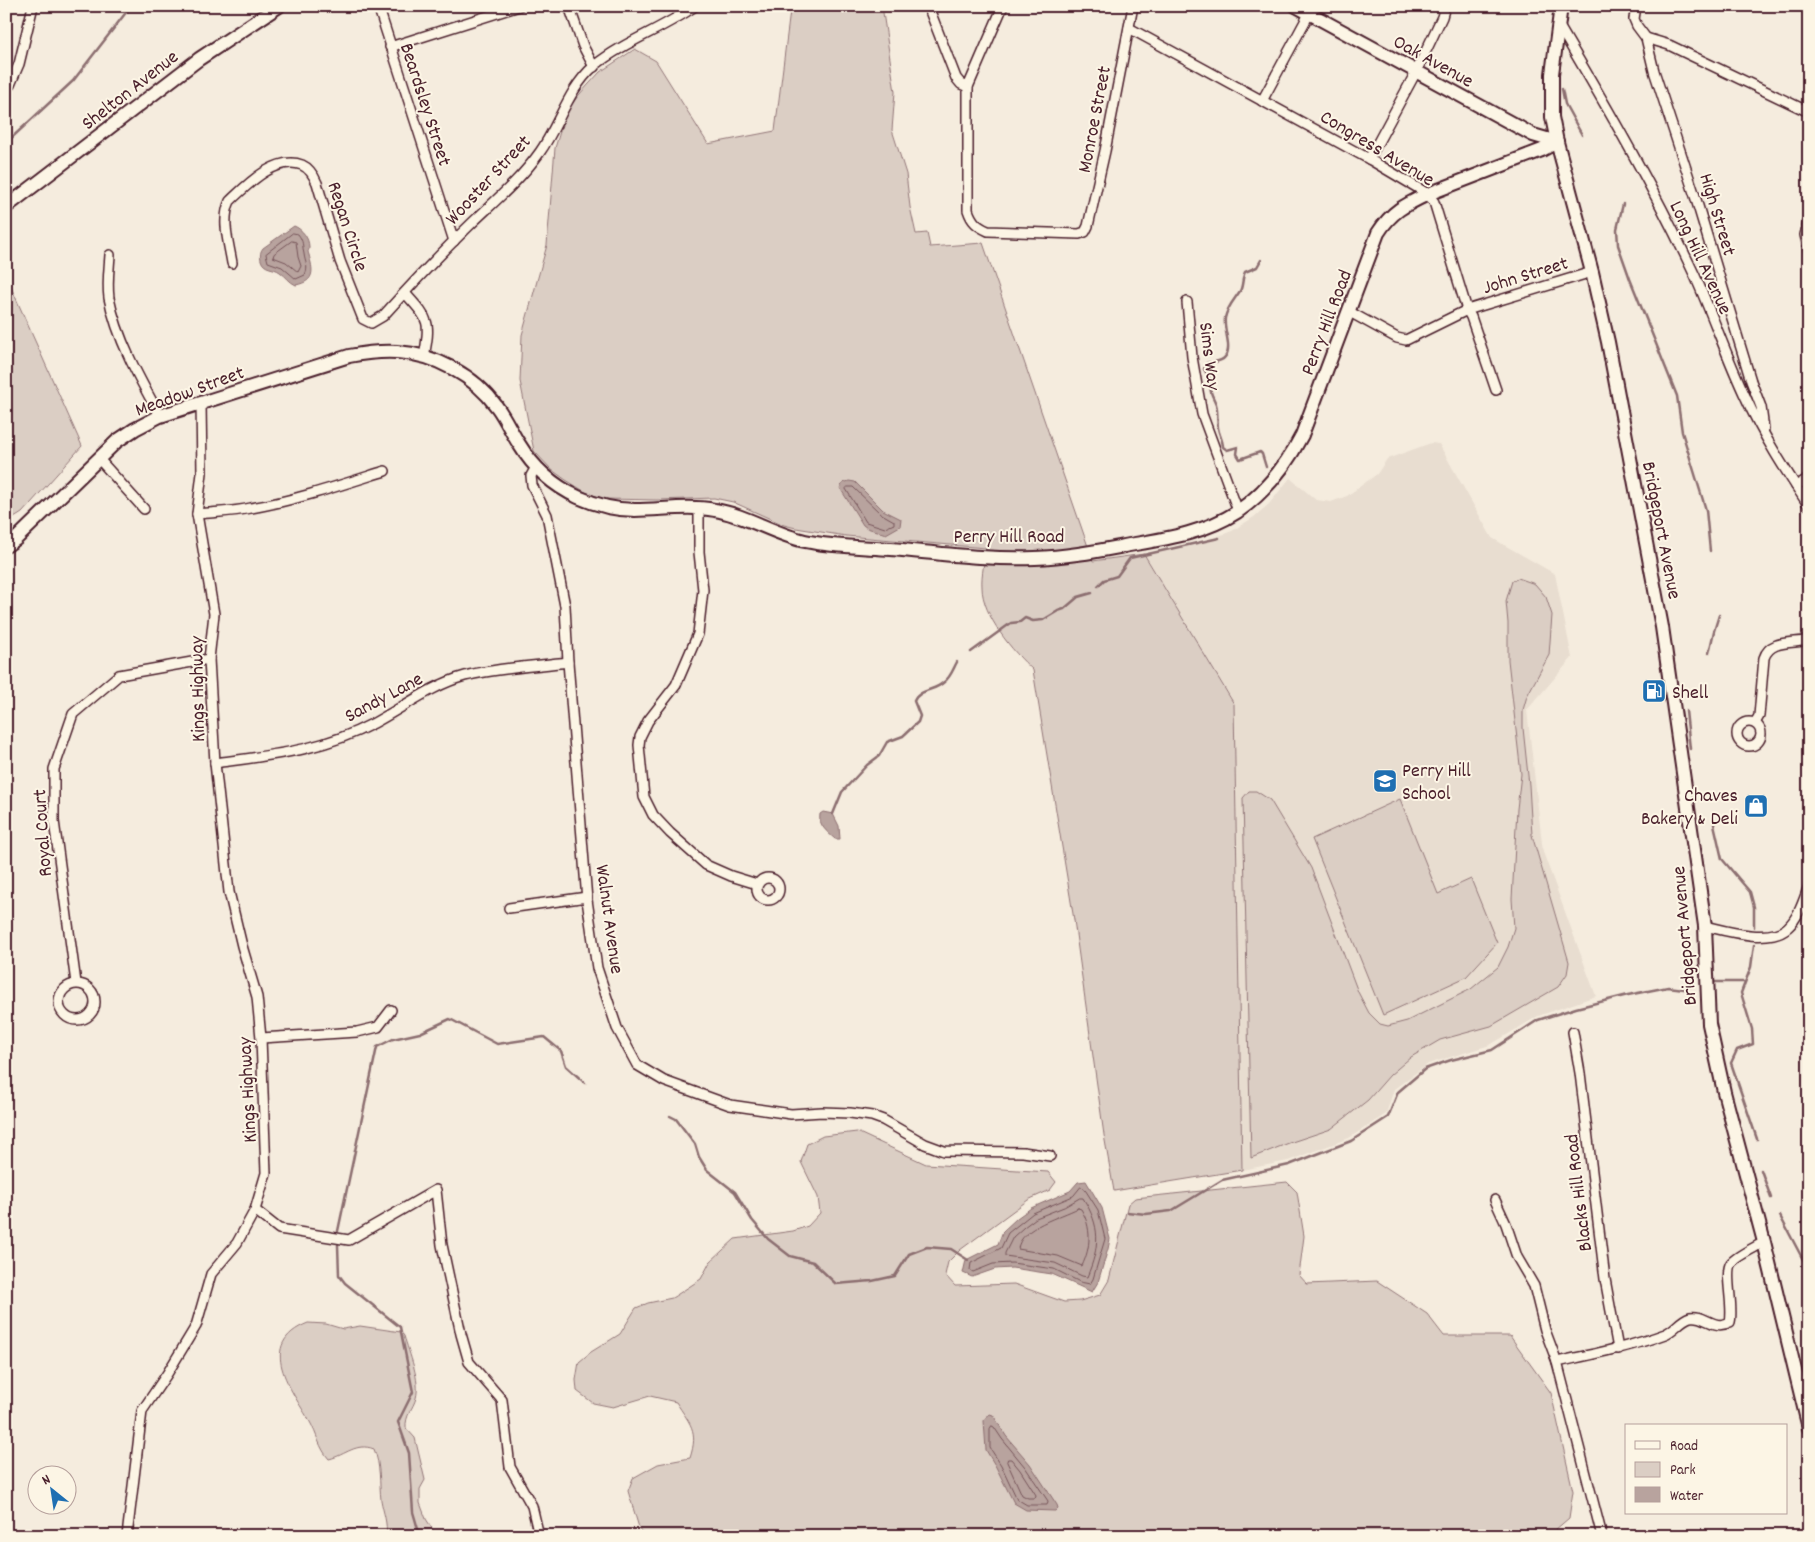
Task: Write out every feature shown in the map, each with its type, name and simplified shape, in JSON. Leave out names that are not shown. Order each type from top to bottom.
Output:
[{"type":"street","points":[[10,85],[19,64],[33,6]]},
{"type":"street","name":"Shelton Avenue","points":[[6,208],[199,59],[279,6]]},
{"type":"street","name":"Beardsley Street","points":[[378,6],[454,241]]},
{"type":"street","points":[[390,47],[519,6]]},
{"type":"street","points":[[569,6],[583,46],[594,67]]},
{"type":"street","name":"Wooster Street","points":[[371,323],[383,316],[454,241],[518,178],[540,152],[560,115],[583,79],[594,67],[615,51],[695,6]]},
{"type":"street","points":[[928,6],[956,78],[961,84],[968,87],[1003,6]]},
{"type":"street","name":"Monroe Street","points":[[968,87],[968,210],[971,219],[978,227],[988,231],[1079,234],[1086,232],[1105,151],[1133,6]]},
{"type":"street","name":"Oak Avenue","points":[[1296,6],[1310,10],[1416,72],[1533,135],[1556,142]]},
{"type":"street","points":[[1369,159],[1416,72],[1442,17],[1445,6]]},
{"type":"street","name":"Bridgeport Avenue","points":[[1561,6],[1551,86],[1552,117],[1556,142],[1592,272],[1610,350],[1662,627],[1705,926],[1709,1024],[1734,1133],[1764,1242],[1809,1428]]},
{"type":"street","name":"High Street","points":[[1636,6],[1634,19],[1636,26],[1646,38],[1654,70],[1695,196],[1751,381],[1761,407],[1765,436]]},
{"type":"street","points":[[1262,101],[1310,10]]},
{"type":"street","name":"Long Hill Avenue","points":[[1559,26],[1595,87],[1696,277],[1745,398],[1765,436],[1809,506]]},
{"type":"street","name":"Congress Avenue","points":[[1129,28],[1369,159],[1428,194],[1434,202],[1467,310],[1496,390]]},
{"type":"street","points":[[1646,38],[1669,45],[1809,112]]},
{"type":"street","name":"Perry Hill Road","points":[[424,357],[455,370],[478,387],[497,407],[519,445],[536,467],[565,490],[604,506],[635,510],[699,507],[731,513],[792,538],[819,544],[978,557],[1022,558],[1079,554],[1178,536],[1204,528],[1238,511],[1272,481],[1293,452],[1308,418],[1378,233],[1397,210],[1428,194],[1542,150],[1556,142]]},
{"type":"street","name":"Regan Circle","points":[[232,263],[226,221],[226,208],[230,201],[274,167],[286,163],[303,165],[312,173],[317,183],[344,269],[363,319],[371,323]]},
{"type":"street","points":[[1809,218],[1805,235],[1809,252]]},
{"type":"street","points":[[110,256],[108,282],[110,299],[124,347],[160,416]]},
{"type":"street","name":"John Street","points":[[1348,311],[1397,338],[1406,340],[1443,320],[1467,310],[1592,272]]},
{"type":"street","points":[[405,292],[425,316],[429,332],[424,357]]},
{"type":"street","name":"Sims Way","points":[[1187,302],[1192,357],[1202,414],[1238,511]]},
{"type":"street","name":"Meadow Street","points":[[6,546],[56,501],[98,458],[129,433],[160,416],[349,356],[369,352],[397,352],[424,357]]},
{"type":"street","name":"Kings Highway","points":[[127,1536],[142,1411],[196,1326],[211,1274],[236,1243],[255,1210],[266,1174],[261,1038],[257,997],[242,946],[226,873],[215,763],[209,660],[214,614],[197,514],[202,473],[201,403]]},
{"type":"street","points":[[98,458],[144,509]]},
{"type":"street","name":"Walnut Avenue","points":[[536,467],[531,476],[531,481],[547,514],[565,606],[587,897],[597,968],[617,1028],[637,1065],[664,1081],[730,1105],[791,1114],[850,1112],[883,1120],[925,1144],[944,1151],[1007,1152],[1050,1156]]},
{"type":"street","points":[[197,514],[250,509],[312,495],[385,470]]},
{"type":"street","points":[[1796,486],[1809,478]]},
{"type":"street","points":[[699,507],[699,552],[703,590],[698,634],[676,685],[648,721],[640,737],[639,745],[644,797],[653,815],[706,865],[731,876],[757,884]]},
{"type":"street","points":[[1755,723],[1759,716],[1766,652],[1779,644],[1809,640]]},
{"type":"street","name":"Royal Court","points":[[76,983],[54,821],[54,769],[73,714],[119,676],[209,660]]},
{"type":"street","name":"Sandy Lane","points":[[215,763],[292,753],[331,742],[373,723],[428,692],[465,676],[568,662]]},
{"type":"street","points":[[1705,926],[1737,933],[1766,936],[1779,933],[1788,928],[1809,886]]},
{"type":"street","points":[[509,908],[587,897]]},
{"type":"street","points":[[76,983],[88,987],[94,995],[95,1003],[90,1014],[85,1018],[77,1020],[66,1016],[60,1010],[58,1003],[62,991],[76,983]]},
{"type":"street","points":[[261,1038],[357,1032],[378,1027],[392,1010]]},
{"type":"street","name":"Blacks Hill Road","points":[[1573,1032],[1580,1073],[1605,1279],[1618,1349]]},
{"type":"street","points":[[255,1210],[279,1229],[349,1240],[436,1190],[442,1245],[469,1362],[502,1400],[510,1467],[532,1506],[539,1536]]},
{"type":"street","points":[[1495,1200],[1518,1257],[1534,1286],[1545,1330],[1557,1362],[1602,1536]]},
{"type":"street","points":[[1557,1362],[1618,1349],[1673,1330],[1685,1318],[1696,1316],[1714,1324],[1724,1325],[1730,1322],[1732,1314],[1728,1270],[1730,1263],[1764,1242]]},
{"type":"shaded area","name":"Perry Hill School","points":[[1431,443],[1439,444],[1492,538],[1555,574],[1572,658],[1527,710],[1543,852],[1596,996],[1538,1016],[1490,1045],[1428,1064],[1394,1089],[1386,1114],[1349,1138],[1288,1161],[1242,1170],[1234,704],[1144,554],[1208,540],[1232,531],[1254,517],[1269,504],[1290,478],[1316,500],[1331,502],[1347,496],[1377,474],[1387,459]]},
{"type":"green space","points":[[795,6],[882,6],[895,92],[892,130],[906,174],[916,234],[927,233],[930,247],[983,243],[1093,561],[1144,554],[1234,704],[1242,1170],[1114,1191],[1104,1135],[1074,920],[1033,670],[1008,643],[987,609],[983,598],[982,582],[986,548],[846,536],[796,528],[784,525],[733,502],[714,498],[605,499],[587,493],[566,480],[552,470],[534,451],[520,381],[522,335],[547,245],[555,148],[566,112],[600,72],[635,49],[656,61],[708,144],[775,131],[790,11]]},
{"type":"green space","points":[[6,276],[82,446],[22,513],[6,523]]},
{"type":"green space","points":[[1518,578],[1535,584],[1546,597],[1552,615],[1549,655],[1527,696],[1523,710],[1523,728],[1532,835],[1569,962],[1567,974],[1558,987],[1491,1026],[1440,1040],[1411,1057],[1390,1075],[1368,1100],[1331,1129],[1251,1158],[1243,798],[1249,791],[1256,791],[1270,800],[1311,868],[1358,992],[1369,1013],[1380,1024],[1388,1026],[1407,1021],[1471,989],[1498,967],[1508,947],[1514,928],[1512,899],[1521,774],[1508,660],[1506,601],[1512,581]]},
{"type":"green space","points":[[1400,799],[1438,894],[1471,879],[1497,943],[1466,977],[1383,1015],[1312,839]]},
{"type":"green space","points":[[857,1132],[926,1164],[1048,1172],[1056,1182],[1050,1190],[1028,1200],[960,1250],[948,1262],[945,1275],[955,1286],[1014,1284],[1064,1302],[1080,1301],[1100,1295],[1109,1280],[1128,1204],[1135,1198],[1287,1182],[1297,1192],[1304,1236],[1299,1275],[1307,1284],[1377,1281],[1427,1314],[1444,1336],[1510,1336],[1551,1393],[1573,1491],[1569,1518],[1548,1536],[646,1536],[640,1531],[628,1491],[633,1478],[658,1464],[690,1458],[694,1441],[692,1428],[676,1402],[650,1396],[613,1407],[593,1403],[577,1391],[576,1380],[579,1362],[620,1334],[636,1308],[648,1303],[672,1298],[701,1279],[710,1262],[735,1239],[793,1231],[808,1226],[820,1213],[818,1197],[801,1162],[807,1144],[823,1136]]},
{"type":"green space","points":[[308,1323],[326,1324],[343,1329],[360,1326],[401,1332],[404,1336],[414,1367],[417,1384],[415,1402],[407,1419],[406,1428],[415,1438],[425,1480],[420,1489],[420,1503],[426,1519],[437,1536],[386,1536],[379,1468],[374,1449],[368,1447],[356,1448],[329,1459],[323,1450],[287,1382],[280,1355],[283,1343],[292,1332]]},
{"type":"water","points":[[294,226],[308,240],[308,252],[312,270],[312,274],[307,281],[296,285],[278,270],[264,265],[260,255],[263,248]]},
{"type":"water","points":[[855,482],[883,510],[901,519],[900,526],[886,534],[863,525],[840,488],[843,483]]},
{"type":"water","points":[[823,812],[833,814],[839,826],[840,839],[835,839],[820,822],[820,814]]},
{"type":"water","points":[[1086,1181],[1102,1208],[1110,1239],[1098,1282],[1092,1292],[1052,1274],[1012,1268],[995,1269],[972,1277],[963,1273],[966,1260],[998,1244],[1003,1231],[1017,1218],[1031,1208],[1070,1191],[1078,1182]]},
{"type":"water","points":[[990,1414],[993,1415],[1006,1436],[1030,1464],[1057,1505],[1058,1508],[1055,1511],[1026,1510],[1014,1503],[986,1450],[984,1421]]},
{"type":"waterway","points":[[6,143],[73,81],[131,6]]},
{"type":"waterway","points":[[1562,89],[1565,104],[1582,135]]},
{"type":"waterway","points":[[1623,204],[1617,229],[1618,245],[1677,396],[1682,432],[1706,510],[1710,551]]},
{"type":"waterway","points":[[1261,260],[1257,267],[1245,272],[1241,289],[1226,314],[1225,323],[1228,348],[1225,357],[1217,362],[1207,363],[1204,369],[1212,382],[1211,391],[1217,407],[1218,428],[1223,447],[1227,450],[1238,447],[1237,454],[1240,459],[1260,452],[1266,467]]},
{"type":"waterway","points":[[1098,586],[1104,580],[1117,576],[1130,558],[1219,538]]},
{"type":"waterway","points":[[971,652],[1011,623],[1020,622],[1025,618],[1033,621],[1043,620],[1064,609],[1078,597],[1092,593]]},
{"type":"waterway","points":[[1709,653],[1719,615]]},
{"type":"waterway","points":[[833,814],[842,792],[867,765],[879,756],[887,742],[903,736],[918,722],[920,716],[914,701],[916,697],[946,680],[957,662]]},
{"type":"waterway","points":[[1686,711],[1690,749]]},
{"type":"waterway","points":[[1714,824],[1722,859],[1750,892],[1754,907],[1754,927]]},
{"type":"waterway","points":[[1754,945],[1751,967],[1741,993],[1752,1029],[1753,1044],[1737,1050],[1731,1063],[1757,1139]]},
{"type":"waterway","points":[[1715,982],[1744,982]]},
{"type":"waterway","points":[[1127,1212],[1146,1214],[1171,1211],[1222,1180],[1289,1165],[1351,1141],[1388,1117],[1398,1092],[1425,1069],[1451,1060],[1492,1050],[1538,1020],[1628,995],[1668,987],[1684,989],[1691,986]]},
{"type":"waterway","points":[[338,1231],[377,1047],[393,1039],[420,1033],[450,1019],[497,1044],[544,1037],[561,1051],[566,1066],[585,1083]]},
{"type":"waterway","points":[[670,1116],[676,1119],[695,1144],[699,1157],[707,1170],[735,1192],[752,1220],[768,1239],[790,1256],[813,1262],[836,1284],[872,1281],[895,1276],[909,1254],[927,1247],[951,1249],[968,1260]]},
{"type":"waterway","points":[[1761,1170],[1771,1198]]},
{"type":"waterway","points":[[1780,1216],[1809,1271]]},
{"type":"waterway","points":[[338,1245],[339,1275],[345,1283],[400,1327],[413,1392],[398,1422],[409,1453],[413,1512],[420,1536]]},
{"type":"place","name":"Shell","points":[[1654,691]]},
{"type":"place","name":"Perry Hill School","points":[[1385,781]]},
{"type":"place","name":"Chaves Bakery & Deli","points":[[1756,806]]}]
